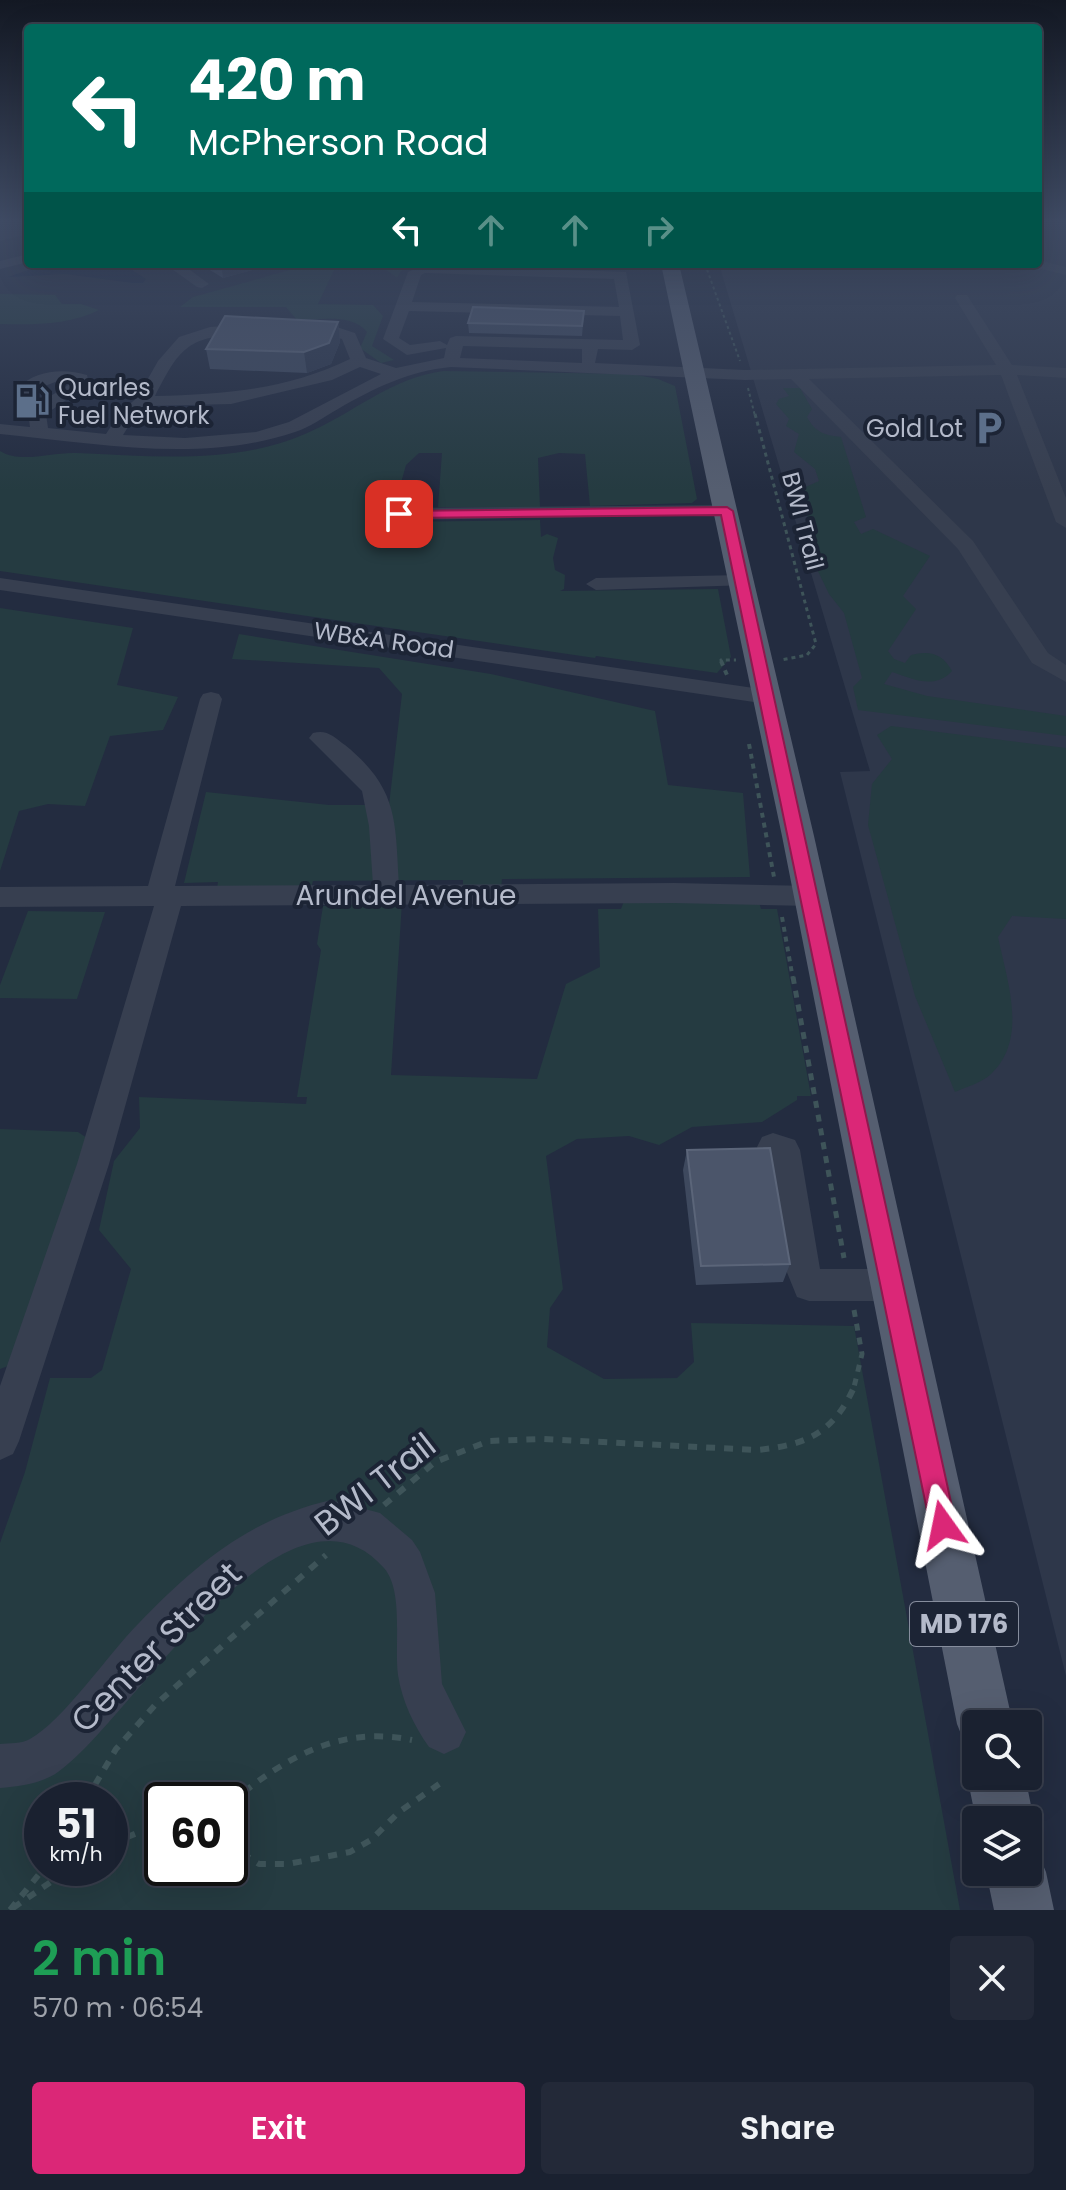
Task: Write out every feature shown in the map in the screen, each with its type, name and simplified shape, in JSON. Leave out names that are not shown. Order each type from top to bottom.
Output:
[{"type":"main road","name":"MD 176","points":[[681,312],[768,697],[789,896],[893,1285],[982,1710]]},
{"type":"main road","points":[[1019,1886],[1024,1910]]},
{"type":"street","points":[[400,312],[391,339],[407,350],[632,345],[626,312]]},
{"type":"street","points":[[438,312],[627,316]]},
{"type":"street","points":[[611,312],[627,316]]},
{"type":"street","points":[[971,312],[1007,370],[1066,522]]},
{"type":"street","points":[[453,313],[451,335],[454,349]]},
{"type":"street","points":[[112,438],[126,416],[144,401],[177,346],[189,336],[202,331],[279,328],[337,331],[349,336],[359,361]]},
{"type":"street","points":[[588,366],[590,344]]},
{"type":"street","points":[[0,429],[199,445],[251,439],[292,428],[393,373],[421,365],[454,349],[588,366],[695,372],[795,374],[1007,370],[1066,373]]},
{"type":"street","points":[[144,401],[231,399],[326,377],[359,361],[393,373]]},
{"type":"street","points":[[795,374],[966,545],[1040,658],[1066,675]]},
{"type":"street","points":[[37,412],[40,432]]},
{"type":"street","points":[[399,514],[727,511]]},
{"type":"street","points":[[596,584],[742,581]]},
{"type":"street","name":"WB&A Road","points":[[0,584],[768,697]]},
{"type":"street","points":[[0,1441],[93,1164],[164,896],[211,699]]},
{"type":"street","points":[[321,738],[362,774],[375,791],[380,808],[387,895]]},
{"type":"street","name":"Arundel Avenue","points":[[0,897],[789,896]]},
{"type":"street","points":[[773,1147],[784,1150],[803,1270],[809,1285],[893,1285]]},
{"type":"street","name":"Center Street","points":[[0,1766],[38,1760],[69,1735],[127,1666],[204,1589],[269,1538],[308,1522],[363,1522]]},
{"type":"street","points":[[363,1522],[377,1530],[400,1556],[412,1580],[418,1668],[434,1738]]},
{"type":"path","points":[[723,312],[744,370]]},
{"type":"path","name":"BWI Trail","points":[[746,380],[815,635],[815,650],[793,660]]},
{"type":"path","points":[[747,734],[789,896],[843,1253]]},
{"type":"path","name":"BWI Trail","points":[[97,1782],[116,1749],[156,1704],[435,1462],[489,1441],[543,1439],[757,1450],[787,1447],[812,1438],[830,1423],[857,1382],[862,1358],[857,1327]]},
{"type":"path","points":[[248,1791],[319,1746],[346,1738],[380,1732],[434,1738]]},
{"type":"path","points":[[248,1857],[259,1864],[288,1864],[350,1852],[371,1840],[399,1812],[442,1782]]},
{"type":"path","points":[[12,1909],[30,1886]]},
{"type":"path","points":[[12,1909],[45,1886]]},
{"type":"shaded area","points":[[733,312],[1066,312],[1066,1676],[840,772],[870,771]]},
{"type":"green space","points":[[0,312],[94,312],[63,321],[0,324]]},
{"type":"green space","points":[[290,312],[379,312],[383,316],[372,346],[394,360],[381,363],[360,348],[367,332],[353,322],[297,320]]},
{"type":"green space","points":[[443,371],[632,374],[675,386],[697,499],[692,503],[590,506],[585,454],[559,453],[538,458],[540,507],[438,507],[442,453],[419,453],[406,465],[390,522],[540,520],[541,537],[547,534],[558,538],[553,558],[555,570],[565,575],[564,589],[560,591],[718,589],[731,657],[717,673],[0,571],[0,451],[27,457],[66,453],[192,456],[250,450],[305,434],[406,381]]},
{"type":"green space","points":[[783,388],[800,388],[812,409],[807,417],[813,426],[825,434],[841,437],[866,517],[854,522],[861,534],[873,529],[930,556],[903,596],[916,609],[888,651],[894,659],[905,663],[911,655],[935,655],[952,671],[931,682],[892,672],[884,684],[927,696],[1066,716],[1066,736],[858,710],[853,687],[862,678],[844,613],[829,594],[815,565],[807,513],[799,490],[819,481],[815,469],[794,452],[799,434],[786,426],[789,419],[776,404],[779,399],[789,396]]},
{"type":"green space","points":[[0,608],[133,628],[117,685],[178,697],[163,730],[110,736],[85,806],[48,804],[19,811],[0,871]]},
{"type":"green space","points":[[239,634],[491,674],[655,711],[668,785],[743,793],[750,877],[502,879],[501,888],[463,888],[463,880],[313,881],[311,888],[217,888],[218,882],[184,883],[206,792],[329,805],[389,805],[402,694],[379,668],[232,659]]},
{"type":"green space","points":[[891,726],[1066,748],[1066,919],[1012,916],[998,937],[1012,1009],[1009,1045],[1002,1061],[990,1075],[955,1092],[915,996],[868,825],[872,784],[892,759],[877,735]]},
{"type":"green space","points":[[624,901],[759,902],[761,909],[777,909],[811,1096],[797,1096],[797,1100],[762,1122],[692,1127],[659,1145],[629,1136],[577,1139],[546,1156],[563,1289],[550,1308],[547,1347],[604,1379],[677,1378],[694,1362],[691,1323],[854,1326],[960,1910],[0,1910],[0,1543],[25,1472],[50,1378],[91,1378],[102,1370],[131,1269],[99,1230],[114,1161],[140,1128],[139,1097],[306,1104],[307,1097],[297,1097],[321,950],[317,944],[323,906],[402,902],[391,1075],[537,1079],[566,984],[600,967],[598,909],[621,909]]},
{"type":"green space","points":[[28,911],[105,912],[77,999],[0,998],[0,985]]},
{"type":"green space","points":[[0,1129],[78,1132],[90,1140],[19,1362],[0,1369]]},
{"type":"building","points":[[471,312],[584,312],[582,326],[468,323]]},
{"type":"building","points":[[225,316],[338,322],[329,343],[304,352],[206,349]]},
{"type":"building","points":[[770,1148],[790,1264],[701,1266],[687,1150]]},
{"type":"place","name":"Quarles Fuel Network","points":[[32,401]]},
{"type":"place","name":"Gold Lot","points":[[989,428]]},
{"type":"route","points":[[399,514],[727,511],[943,1525]]}]
